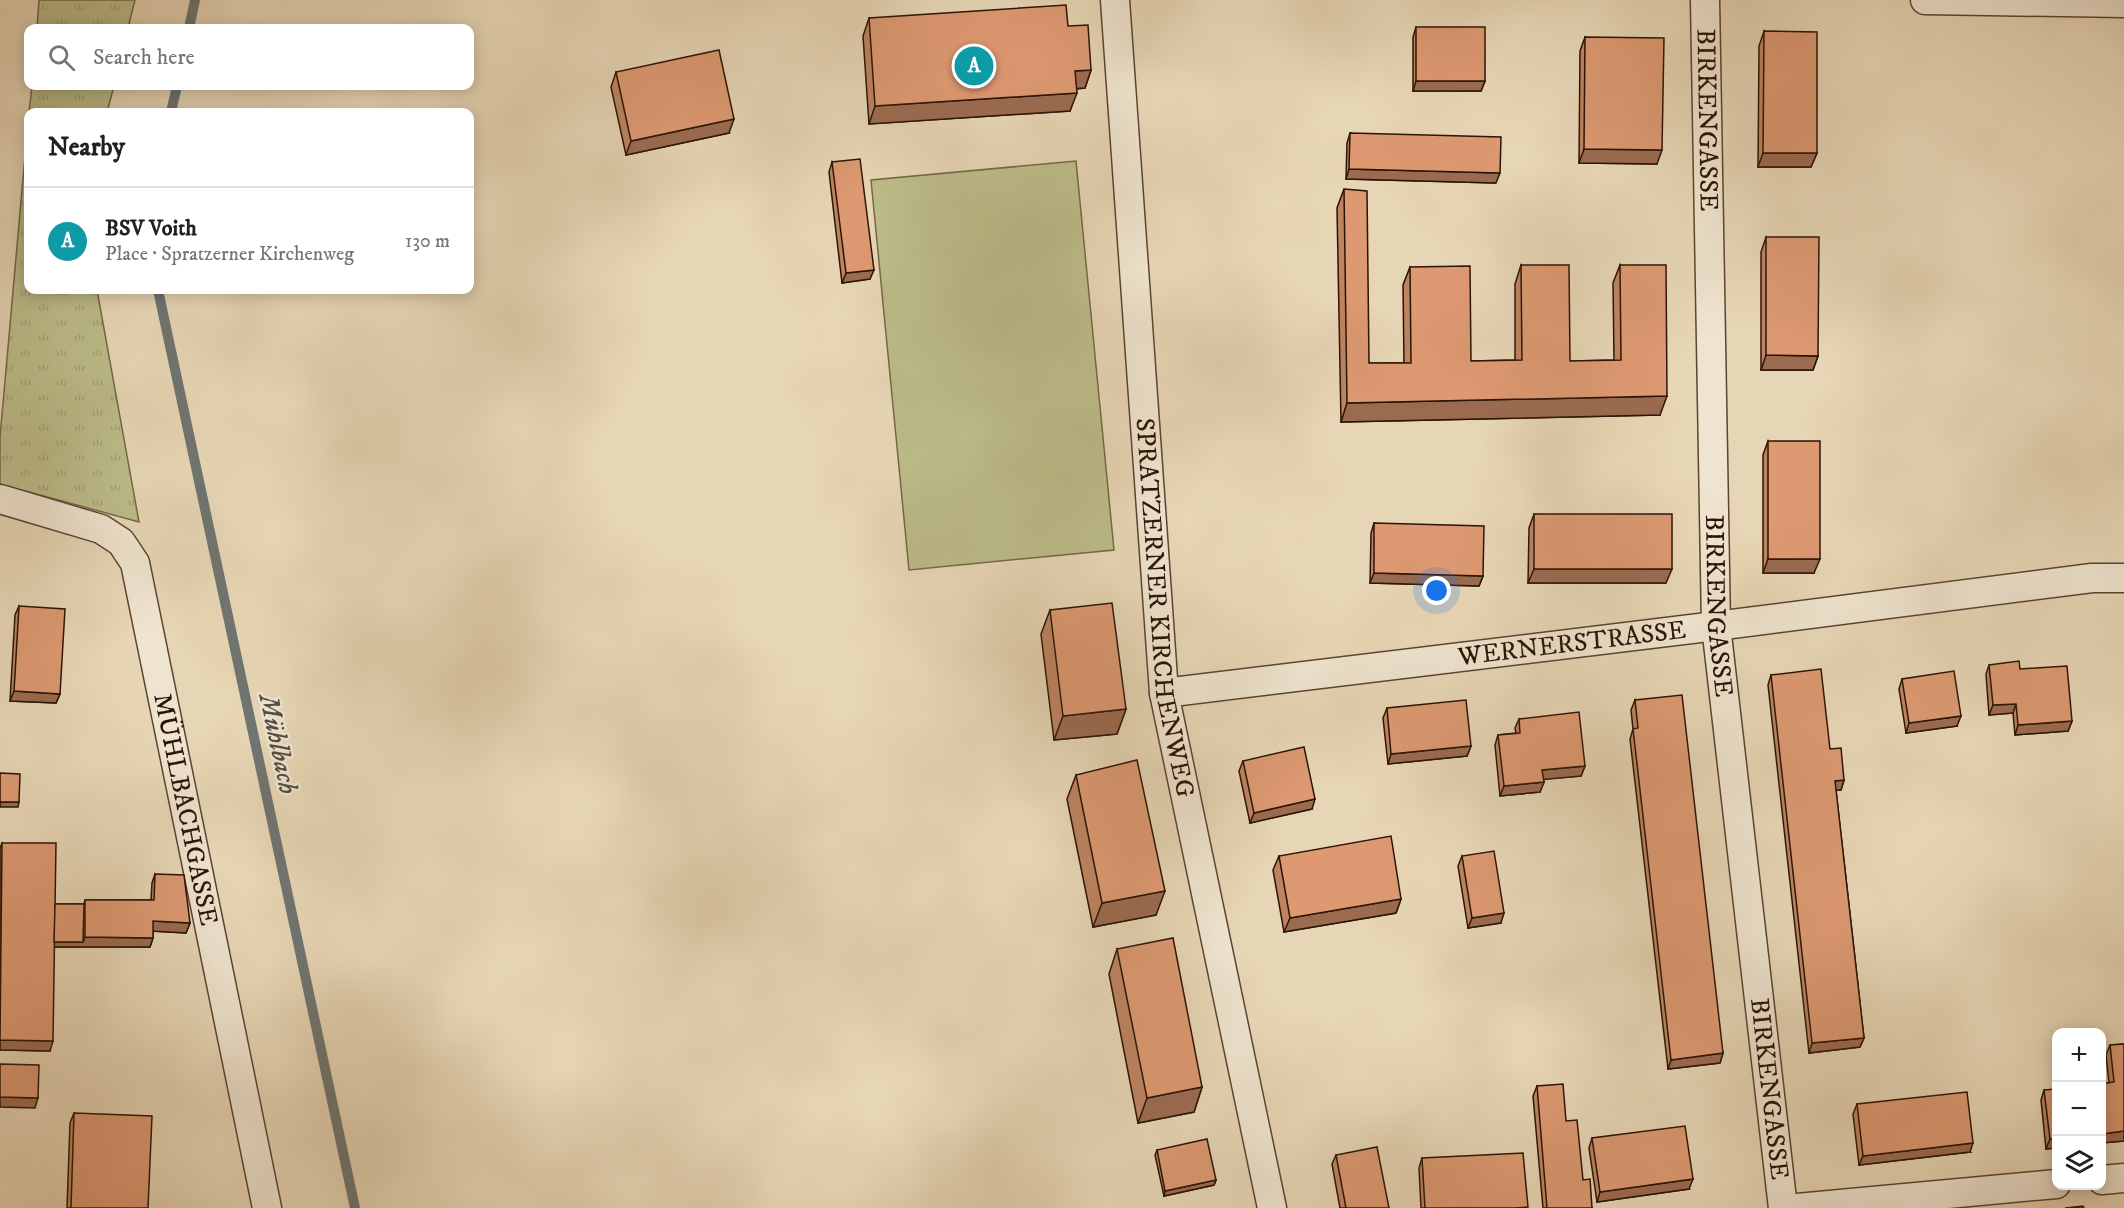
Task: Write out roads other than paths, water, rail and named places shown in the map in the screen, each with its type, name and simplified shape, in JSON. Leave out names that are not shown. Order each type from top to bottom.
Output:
[{"type":"street","name":"SPRATZERNER KIRCHENWEG","points":[[1115,0],[1164,693],[1272,1208]]},
{"type":"street","name":"BIRKENGASSE","points":[[1705,0],[1716,626],[1783,1208]]},
{"type":"street","points":[[1924,0],[2124,3]]},
{"type":"street","name":"MÜHLBACHGASSE","points":[[0,499],[100,529],[121,542],[135,563],[267,1208]]},
{"type":"street","name":"WERNERSTRASSE","points":[[1164,693],[2092,578],[2124,578]]},
{"type":"street","points":[[2106,1180],[2124,1178]]},
{"type":"street","points":[[1797,1208],[2052,1184]]},
{"type":"waterway","name":"Mühlbach","points":[[190,24],[195,0]]},
{"type":"waterway","name":"Mühlbach","points":[[172,108],[176,90]]},
{"type":"waterway","name":"Mühlbach","points":[[159,294],[355,1208]]},
{"type":"place","name":"BSV Voith","points":[[974,66]]}]
